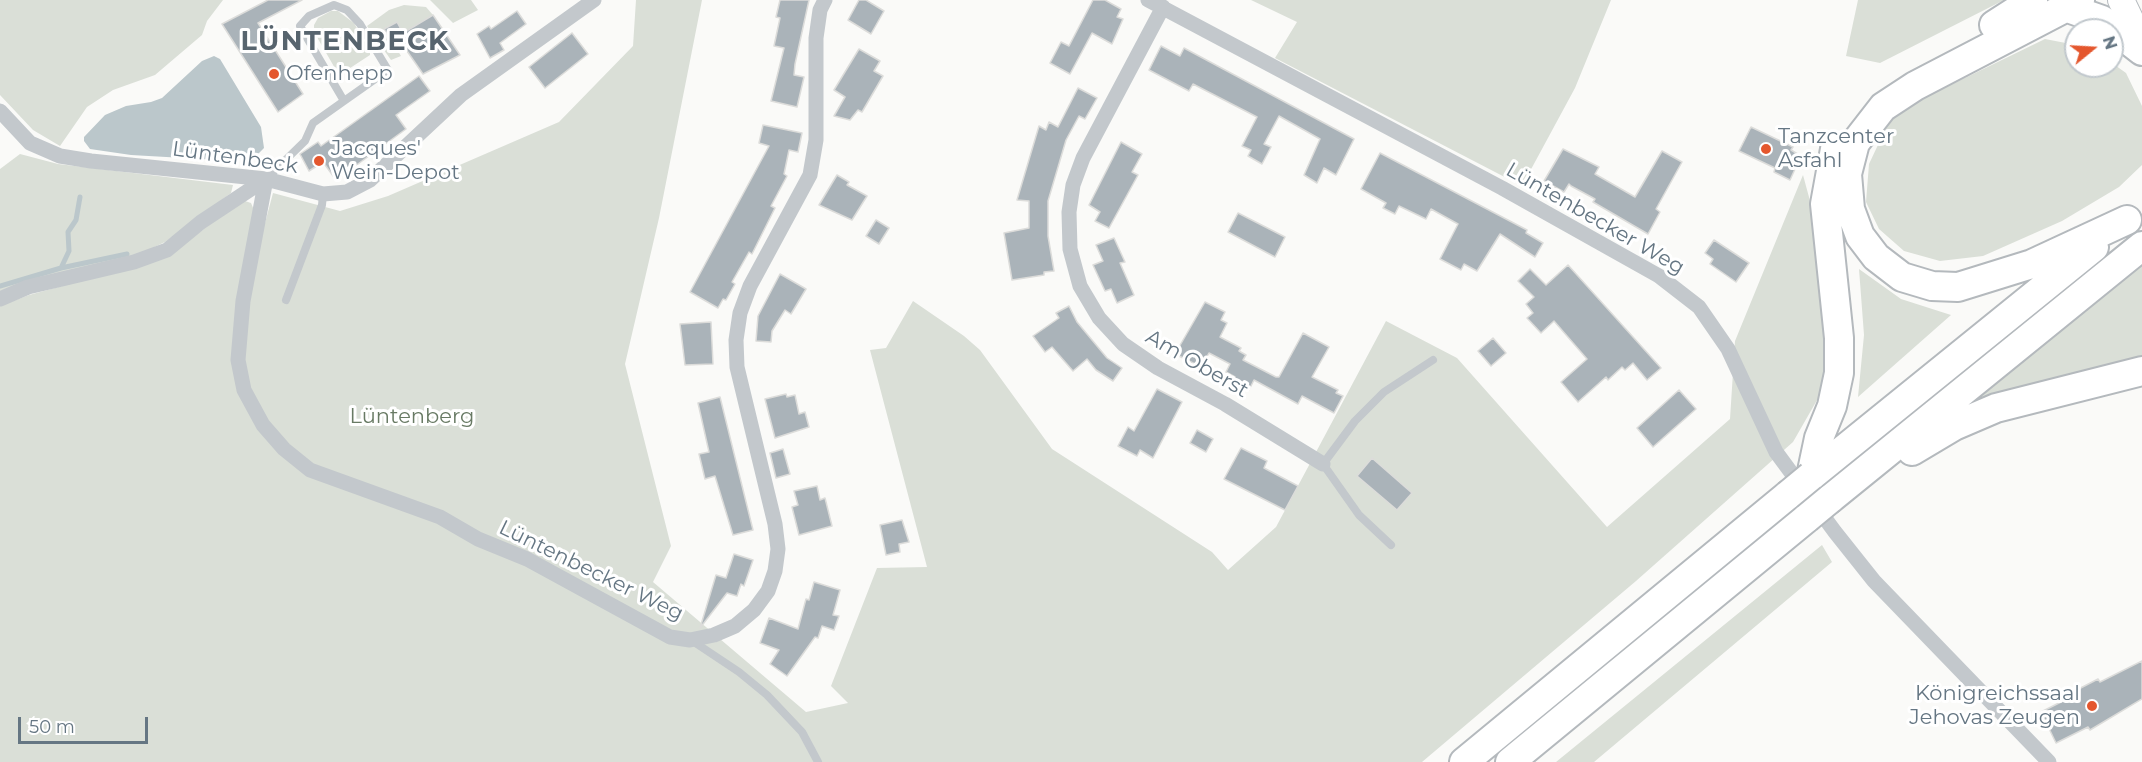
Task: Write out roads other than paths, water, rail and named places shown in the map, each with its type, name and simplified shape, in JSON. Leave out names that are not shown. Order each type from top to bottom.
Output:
[{"type":"highway","points":[[1811,476],[1819,438],[1832,406],[1839,373],[1839,338],[1825,204],[1831,162],[1842,128],[1866,99],[1903,72],[2007,18],[2033,0]]},
{"type":"highway","points":[[2137,212],[2032,264],[1987,280],[1949,287],[1932,286],[1902,277],[1876,257],[1860,236],[1850,209],[1847,174],[1855,143],[1883,107],[1915,86],[2073,4],[2102,20],[2142,51]]},
{"type":"highway","points":[[1464,762],[1811,476],[2137,212]]},
{"type":"highway","points":[[1510,762],[2142,246]]},
{"type":"highway","points":[[1830,500],[1954,426],[1996,408],[2136,374]]},
{"type":"main road","points":[[2121,0],[2142,44]]},
{"type":"street","name":"Lüntenbeck","points":[[0,111],[30,143],[60,156],[266,179],[323,194],[347,192],[370,180],[462,95],[594,0]]},
{"type":"street","name":"Lüntenbecker Weg","points":[[266,179],[243,301],[238,360],[244,390],[263,424],[284,449],[310,470],[440,517],[478,539],[527,559],[670,637],[690,640],[714,635],[735,626],[754,610],[768,591],[775,571],[778,549],[776,524],[737,367],[736,340],[740,313],[750,286],[810,175],[816,140],[816,38],[820,10],[825,0]]},
{"type":"street","name":"Lüntenbecker Weg","points":[[1148,0],[1502,188],[1659,276],[1699,307],[1728,349],[1776,452],[1835,532],[1874,582],[2049,762]]},
{"type":"street","name":"Am Oberst","points":[[1163,7],[1083,158],[1073,185],[1069,212],[1070,249],[1080,286],[1099,318],[1123,344],[1158,368],[1225,404],[1323,464]]},
{"type":"street","points":[[0,299],[28,287],[134,262],[166,250],[201,222],[266,179]]},
{"type":"lane","points":[[266,179],[304,141],[313,123],[388,70],[360,24],[347,10],[334,5],[309,16],[300,26],[344,101]]},
{"type":"lane","points":[[286,300],[322,205],[323,194]]},
{"type":"lane","points":[[1391,545],[1359,515],[1323,464],[1355,421],[1384,392],[1432,360]]},
{"type":"lane","points":[[690,640],[740,672],[767,695],[802,732],[818,762]]},
{"type":"waterway","points":[[0,286],[61,268],[69,251],[68,232],[76,220],[80,197]]},
{"type":"waterway","points":[[61,268],[127,254]]},
{"type":"place","name":"Ofenhepp","points":[[274,74]]},
{"type":"place","name":"Tanzcenter Asfahl","points":[[1766,149]]},
{"type":"place","name":"Jacques' Wein-Depot","points":[[319,161]]},
{"type":"place","name":"Königreichssaal Jehovas Zeugen","points":[[2092,706]]},
{"type":"district","name":"LÜNTENBECK","points":[[345,42]]},
{"type":"park label","name":"Lüntenberg","points":[[412,417]]}]
